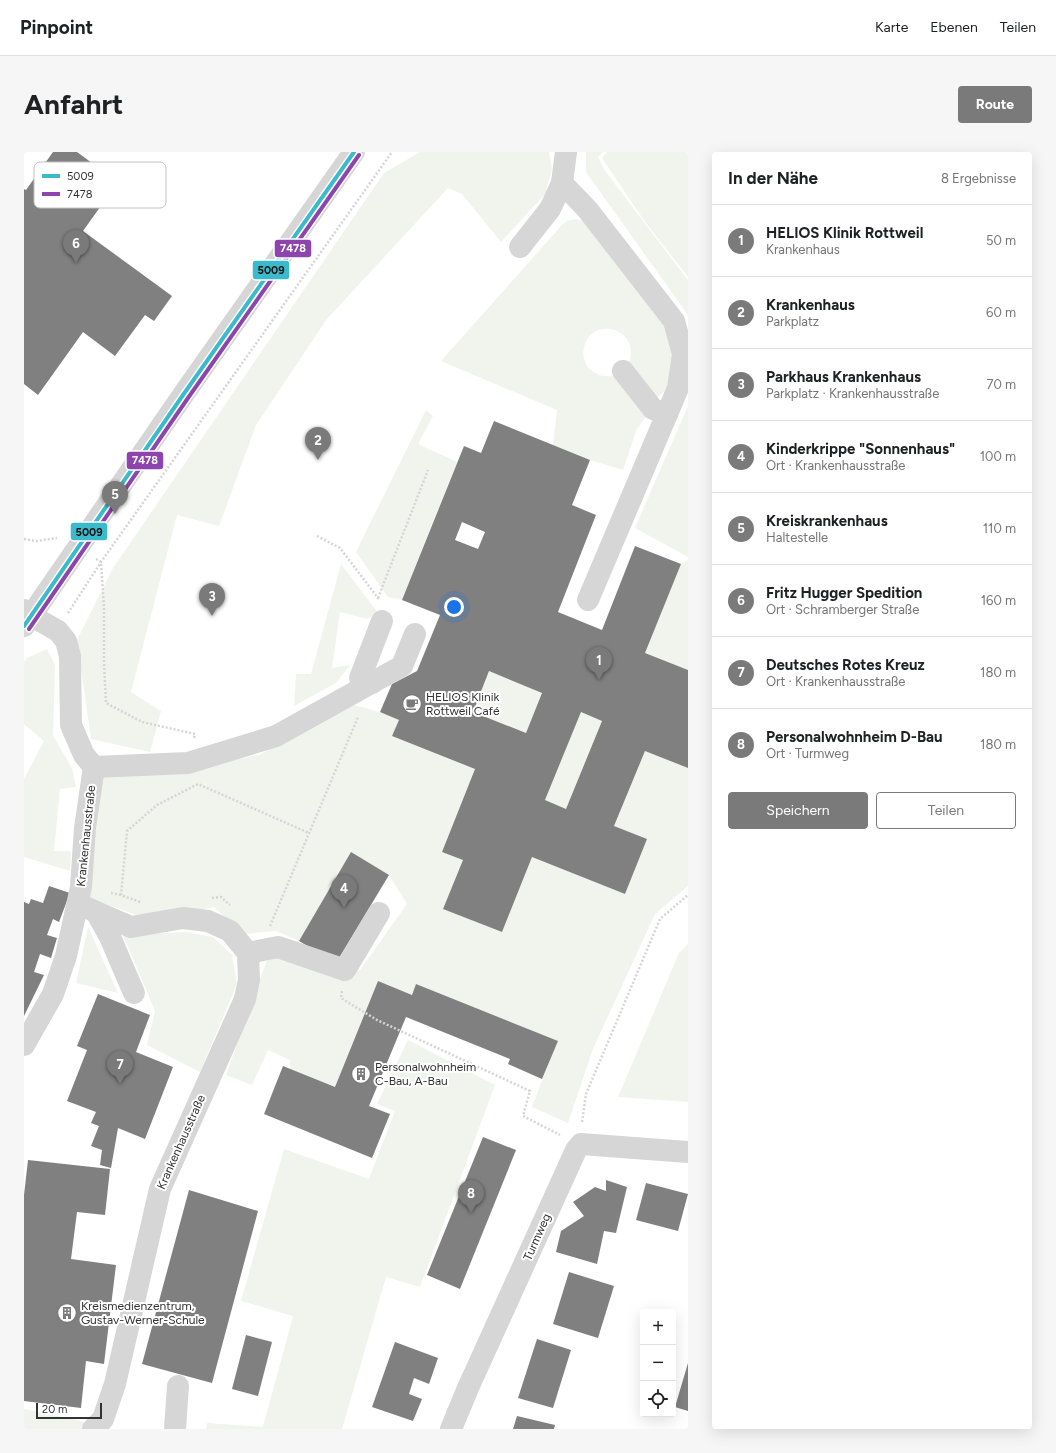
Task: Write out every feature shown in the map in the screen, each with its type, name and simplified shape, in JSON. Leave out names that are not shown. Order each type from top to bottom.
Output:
[{"type":"street","points":[[354,152],[26,617],[37,619],[58,630],[66,641],[70,656],[71,725],[84,756],[94,767],[188,763],[276,736],[402,666],[415,634]]},
{"type":"street","points":[[520,247],[550,209],[562,183],[566,152]]},
{"type":"street","points":[[562,183],[587,209],[674,321],[683,354],[678,388],[588,600]]},
{"type":"street","points":[[623,371],[653,409],[666,414]]},
{"type":"street","points":[[372,683],[360,678],[382,621]]},
{"type":"street","name":"Krankenhausstraße","points":[[24,1045],[53,994],[66,956],[87,908],[81,887],[84,828],[94,767]]},
{"type":"street","points":[[87,908],[131,927],[183,918],[208,921],[230,931],[248,953],[278,947],[345,970],[379,912]]},
{"type":"street","points":[[87,908],[110,937],[134,993]]},
{"type":"street","name":"Krankenhausstraße","points":[[93,1429],[103,1419],[115,1384],[160,1189],[245,999],[249,980],[248,953]]},
{"type":"street","points":[[581,1144],[688,1152]]},
{"type":"street","name":"Turmweg","points":[[451,1429],[468,1388],[576,1150],[581,1144]]},
{"type":"street","points":[[175,1429],[178,1386]]},
{"type":"path","points":[[58,630],[101,562],[392,152]]},
{"type":"path","points":[[378,598],[428,470]]},
{"type":"path","points":[[316,536],[340,548],[378,598],[382,621]]},
{"type":"path","points":[[101,562],[104,608],[106,703],[142,722],[195,734],[188,763]]},
{"type":"path","points":[[248,953],[264,939],[372,683]]},
{"type":"path","points":[[143,903],[121,895],[127,831],[157,805],[198,784],[309,833]]},
{"type":"path","points":[[345,970],[341,998],[377,1020],[530,1091],[523,1116],[581,1144],[580,1132],[586,1094],[660,919],[688,895]]},
{"type":"path","points":[[205,899],[220,897],[231,906]]},
{"type":"shaded area","points":[[420,152],[549,152],[552,169],[545,194],[501,242],[462,194],[448,188],[327,319],[256,425],[219,526],[177,515],[131,692],[161,711],[150,752],[91,739],[77,640],[113,568],[384,173]]},
{"type":"shaded area","points":[[586,152],[603,152],[598,157],[605,171],[688,280],[688,315],[586,172]]},
{"type":"shaded area","points":[[607,152],[688,152],[688,277],[645,222],[602,158]]},
{"type":"shaded area","points":[[576,219],[584,221],[655,305],[668,333],[673,356],[673,374],[664,392],[658,397],[650,395],[628,365],[631,352],[629,342],[623,334],[614,330],[605,329],[596,331],[588,337],[583,352],[587,366],[599,375],[614,376],[647,414],[636,431],[623,470],[590,460],[553,445],[557,410],[441,361],[562,225],[567,221]]},
{"type":"shaded area","points":[[688,406],[688,557],[635,528]]},
{"type":"shaded area","points":[[426,410],[433,416],[418,444],[457,462],[402,600],[388,597],[356,552]]},
{"type":"shaded area","points":[[688,560],[688,670],[645,653],[681,564]]},
{"type":"shaded area","points":[[341,564],[378,613],[367,619],[340,612],[332,668],[350,665],[336,683],[294,706],[296,674],[311,674]]},
{"type":"shaded area","points":[[47,649],[55,665],[53,736],[72,768],[76,787],[60,789],[54,851],[71,851],[70,871],[24,857],[24,779],[44,741],[24,724],[24,662],[27,658]]},
{"type":"shaded area","points":[[489,671],[542,693],[526,733],[473,712]]},
{"type":"shaded area","points":[[350,704],[380,712],[399,720],[392,736],[475,769],[442,852],[463,860],[443,909],[502,932],[532,857],[625,894],[647,839],[614,826],[645,751],[688,768],[688,886],[655,914],[593,1049],[568,1123],[532,1107],[557,1041],[416,984],[412,995],[378,981],[335,1087],[290,1069],[290,1060],[268,1050],[252,1085],[226,1075],[268,957],[277,955],[330,976],[360,970],[407,904],[389,875],[351,853],[299,941],[276,931],[244,934],[214,907],[152,920],[87,898],[99,771],[194,768],[259,755]]},
{"type":"shaded area","points":[[581,712],[602,721],[566,809],[545,800]]},
{"type":"shaded area","points":[[88,927],[118,993],[76,983]]},
{"type":"shaded area","points":[[186,932],[213,937],[232,955],[237,984],[200,1072],[147,1045],[155,1011],[123,935]]},
{"type":"shaded area","points":[[688,944],[688,1102],[618,1097],[679,953]]},
{"type":"shaded area","points":[[408,1040],[495,1085],[420,1287],[386,1277],[342,1429],[206,1429],[207,1423],[263,1427],[293,1316],[241,1301],[284,1149],[369,1179],[395,1111],[377,1104]]},
{"type":"shaded area","points":[[24,1409],[78,1420],[100,1429],[24,1429]]},
{"type":"building","points":[[53,152],[77,152],[91,162],[46,162]]},
{"type":"building","points":[[34,179],[34,208],[99,208],[83,231],[172,296],[154,321],[145,315],[115,356],[83,332],[38,395],[24,384],[24,189],[26,190]]},
{"type":"building","points":[[494,421],[590,460],[572,505],[596,515],[558,612],[602,630],[635,546],[681,564],[645,653],[688,670],[688,768],[645,751],[614,826],[647,839],[625,894],[532,857],[502,932],[443,909],[463,860],[442,852],[475,769],[392,736],[399,720],[380,712],[392,684],[417,671],[440,615],[402,600],[464,446],[481,453]],"holes":[[[462,522],[485,532],[478,549],[455,540]],[[489,671],[542,693],[526,733],[473,712]],[[581,712],[602,721],[566,809],[545,800]]]},
{"type":"building","points":[[351,852],[389,875],[336,963],[299,941]]},
{"type":"building","points":[[49,886],[70,893],[59,922],[53,919],[47,935],[57,938],[51,958],[40,954],[34,972],[44,975],[24,1016],[24,902],[29,904],[31,899],[43,903]]},
{"type":"building","name":"Personalwohnheim C-Bau, A-Bau","points":[[378,981],[412,995],[416,984],[558,1041],[542,1079],[508,1064],[510,1059],[406,1017],[369,1106],[390,1114],[372,1158],[264,1114],[283,1066],[335,1087]]},
{"type":"building","points":[[98,994],[150,1015],[136,1052],[173,1067],[145,1139],[118,1128],[111,1168],[100,1165],[102,1150],[91,1146],[99,1126],[91,1123],[96,1112],[67,1101],[87,1050],[77,1046]]},
{"type":"building","points":[[483,1137],[516,1150],[460,1289],[427,1275]]},
{"type":"building","name":"Kreismedienzentrum, Gustav-Werner-Schule","points":[[28,1160],[110,1169],[105,1215],[77,1212],[71,1259],[116,1265],[104,1364],[86,1361],[81,1408],[24,1401],[24,1195]]},
{"type":"building","points":[[606,1180],[627,1187],[616,1233],[604,1231],[597,1264],[556,1252],[561,1231],[584,1216],[573,1202],[595,1187],[606,1191]]},
{"type":"building","points":[[646,1183],[688,1194],[678,1231],[636,1220]]},
{"type":"building","points":[[189,1190],[258,1211],[212,1383],[142,1364]]},
{"type":"building","points":[[569,1272],[614,1286],[598,1338],[553,1324]]},
{"type":"building","points":[[246,1335],[272,1342],[258,1396],[232,1389]]},
{"type":"building","points":[[537,1339],[571,1350],[553,1408],[518,1398]]},
{"type":"building","points":[[395,1342],[438,1358],[429,1384],[414,1378],[409,1394],[422,1399],[413,1421],[372,1407]]},
{"type":"building","points":[[688,1363],[688,1411],[676,1407]]},
{"type":"building","points":[[517,1416],[555,1425],[554,1429],[513,1429]]},
{"type":"transit line","name":"5009","points":[[24,626],[183,395],[354,152]]},
{"type":"transit line","name":"7478","points":[[29,629],[188,398],[359,155]]},
{"type":"place","name":"Fritz Hugger Spedition","points":[[76,263]]},
{"type":"place","name":"Krankenhaus","points":[[318,460]]},
{"type":"place","name":"Kreiskrankenhaus","points":[[115,514]]},
{"type":"place","name":"Parkhaus Krankenhaus","points":[[212,616]]},
{"type":"place","name":"HELIOS Klinik Rottweil","points":[[599,680]]},
{"type":"place","name":"HELIOS Klinik Rottweil Café","points":[[412,704]]},
{"type":"place","name":"Kinderkrippe \"Sonnenhaus\"","points":[[344,908]]},
{"type":"place","name":"Personalwohnheim C-Bau, A-Bau","points":[[361,1074]]},
{"type":"place","name":"Deutsches Rotes Kreuz","points":[[120,1084]]},
{"type":"place","name":"Personalwohnheim D-Bau","points":[[471,1213]]},
{"type":"place","name":"Kreismedienzentrum, Gustav-Werner-Schule","points":[[67,1313]]}]
